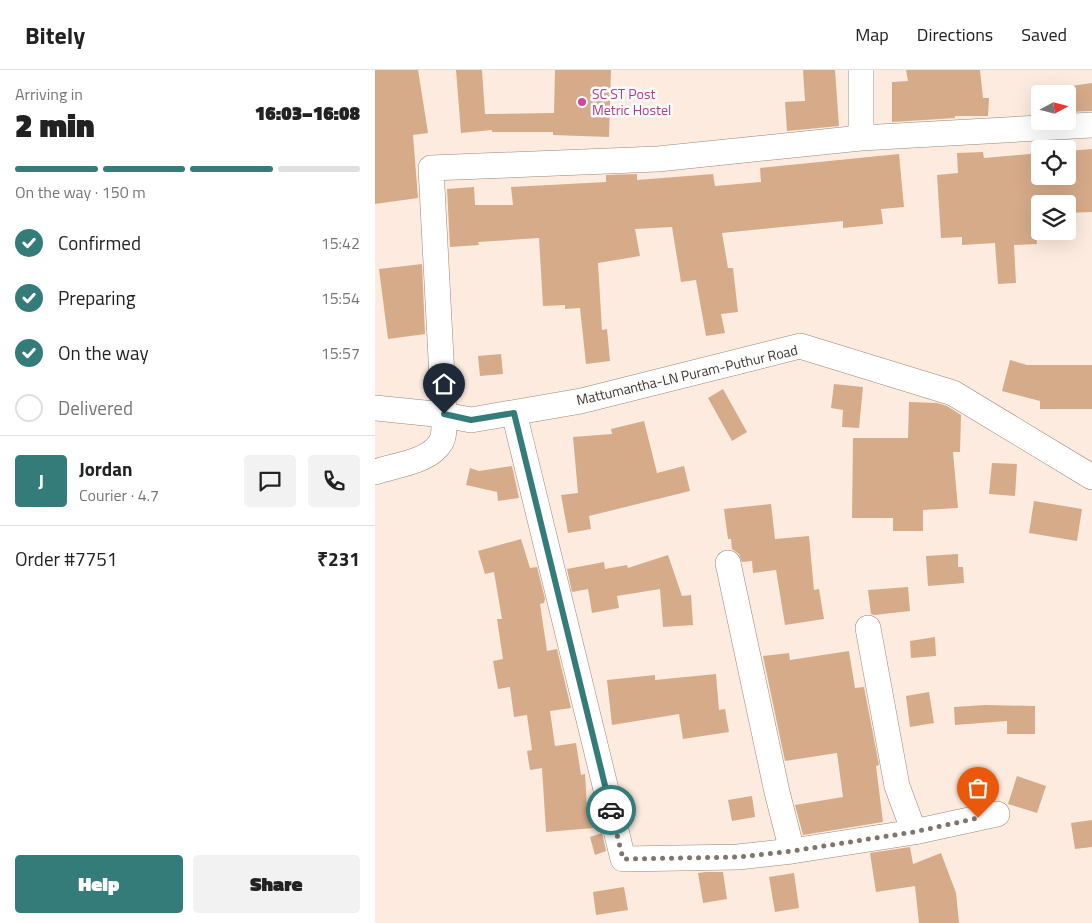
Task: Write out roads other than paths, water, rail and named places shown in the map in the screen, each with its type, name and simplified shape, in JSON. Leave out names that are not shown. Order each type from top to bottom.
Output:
[{"type":"street","points":[[861,70],[861,138]]},
{"type":"street","points":[[375,472],[407,463],[433,452],[442,440],[444,414],[431,168],[658,159],[861,138],[1092,125]]},
{"type":"street","name":"Mattumantha-LN Puram-Puthur Road","points":[[375,407],[444,414],[471,420],[581,401],[800,346],[953,393],[1092,477]]},
{"type":"street","points":[[514,413],[623,859],[739,857],[792,851],[914,832],[997,814]]},
{"type":"street","points":[[728,563],[777,792],[792,851]]},
{"type":"street","points":[[868,628],[897,786],[914,832]]},
{"type":"place","name":"SC ST Post Metric Hostel","points":[[582,102]]}]
